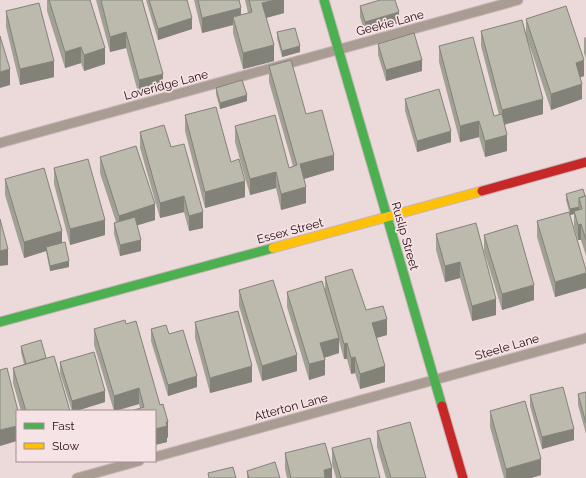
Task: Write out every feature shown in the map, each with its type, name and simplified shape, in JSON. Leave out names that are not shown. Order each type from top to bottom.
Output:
[{"type":"street","name":"Ruslip Street","points":[[324,0],[463,478]]},
{"type":"street","name":"Essex Street","points":[[0,322],[586,162]]},
{"type":"lane","name":"Geekie Lane","points":[[338,50],[518,0]]},
{"type":"lane","name":"Loveridge Lane","points":[[0,143],[338,50]]},
{"type":"lane","name":"Steele Lane","points":[[434,380],[586,338]]},
{"type":"lane","name":"Atterton Lane","points":[[156,456],[434,380]]},
{"type":"lane","points":[[76,478],[135,462]]},
{"type":"building","points":[[49,0],[90,0],[105,48],[84,55],[81,47],[65,52]]},
{"type":"building","points":[[101,0],[142,0],[163,74],[139,80],[126,32],[110,37]]},
{"type":"building","points":[[149,0],[187,0],[192,18],[158,29]]},
{"type":"building","points":[[198,0],[239,0],[241,8],[202,18]]},
{"type":"building","points":[[249,0],[275,0],[262,3],[274,45],[243,53],[233,17],[252,12]]},
{"type":"building","points":[[380,0],[395,0],[399,12],[365,22],[360,6]]},
{"type":"building","points":[[39,3],[54,61],[20,69],[6,11]]},
{"type":"building","points":[[566,6],[584,60],[576,63],[582,84],[551,94],[526,19]]},
{"type":"building","points":[[522,20],[543,99],[502,110],[481,31]]},
{"type":"building","points":[[295,28],[300,46],[282,51],[277,32]]},
{"type":"building","points":[[414,33],[422,60],[386,70],[378,44]]},
{"type":"building","points":[[0,36],[10,69],[0,72]]},
{"type":"building","points":[[473,37],[494,116],[502,114],[507,135],[485,141],[479,121],[460,126],[439,46]]},
{"type":"building","points":[[291,60],[306,114],[322,110],[334,155],[300,164],[306,187],[281,194],[276,172],[250,179],[235,126],[275,115],[289,168],[297,165],[269,66]]},
{"type":"building","points":[[242,80],[247,95],[220,103],[216,88]]},
{"type":"building","points":[[439,89],[451,131],[417,141],[405,99]]},
{"type":"building","points":[[216,107],[231,162],[239,159],[245,181],[205,192],[185,115]]},
{"type":"building","points":[[164,125],[171,147],[184,144],[203,212],[189,216],[184,196],[160,203],[140,132]]},
{"type":"building","points":[[136,146],[155,204],[119,216],[100,157]]},
{"type":"building","points":[[88,159],[105,220],[70,229],[54,168]]},
{"type":"building","points":[[44,168],[62,231],[24,242],[5,179]]},
{"type":"building","points":[[583,189],[585,196],[579,198],[579,207],[570,209],[566,194]]},
{"type":"building","points":[[586,196],[586,240],[581,224],[578,225],[574,211],[582,209],[579,198]]},
{"type":"building","points":[[569,212],[586,273],[555,282],[537,221]]},
{"type":"building","points":[[135,217],[141,240],[120,245],[114,223]]},
{"type":"building","points":[[0,219],[8,249],[0,251]]},
{"type":"building","points":[[476,223],[496,299],[472,306],[460,262],[445,266],[436,234]]},
{"type":"building","points":[[517,225],[534,285],[502,294],[484,235]]},
{"type":"building","points":[[65,242],[69,261],[50,266],[46,247]]},
{"type":"building","points":[[352,269],[366,310],[383,306],[387,319],[372,323],[385,366],[360,374],[355,357],[351,358],[347,343],[344,344],[325,277]]},
{"type":"building","points":[[273,280],[297,355],[262,366],[239,290]]},
{"type":"building","points":[[322,281],[339,338],[320,343],[325,360],[309,364],[287,292]]},
{"type":"building","points":[[238,311],[252,366],[210,378],[195,322]]},
{"type":"building","points":[[125,320],[126,324],[136,321],[160,405],[163,404],[168,422],[166,422],[167,426],[156,429],[156,410],[134,410],[144,407],[139,388],[114,396],[94,329]]},
{"type":"building","points":[[166,325],[169,334],[183,330],[197,376],[168,385],[151,329]]},
{"type":"building","points":[[41,340],[46,358],[26,364],[21,346]]},
{"type":"building","points":[[94,352],[105,391],[72,401],[60,362]]},
{"type":"building","points":[[54,356],[70,410],[26,410],[13,368]]},
{"type":"building","points":[[7,368],[18,410],[16,410],[16,426],[0,430],[0,370]]},
{"type":"building","points":[[563,387],[574,429],[542,437],[530,395]]},
{"type":"building","points":[[586,392],[586,423],[578,394]]},
{"type":"building","points":[[525,401],[541,459],[506,469],[490,411]]},
{"type":"building","points":[[410,422],[426,478],[391,478],[377,431]]},
{"type":"building","points":[[370,438],[380,478],[341,478],[332,448]]},
{"type":"building","points":[[325,443],[332,468],[324,470],[325,478],[291,478],[285,453]]},
{"type":"building","points":[[275,462],[280,478],[249,478],[247,471]]},
{"type":"building","points":[[233,467],[236,478],[209,478],[208,473]]},
{"type":"traffic: fast","points":[[324,0],[442,406]]},
{"type":"traffic: fast","points":[[0,322],[273,248]]},
{"type":"traffic: slow","points":[[273,248],[482,191]]},
{"type":"traffic: jam","points":[[482,191],[586,162]]},
{"type":"traffic: jam","points":[[442,406],[463,478]]}]
